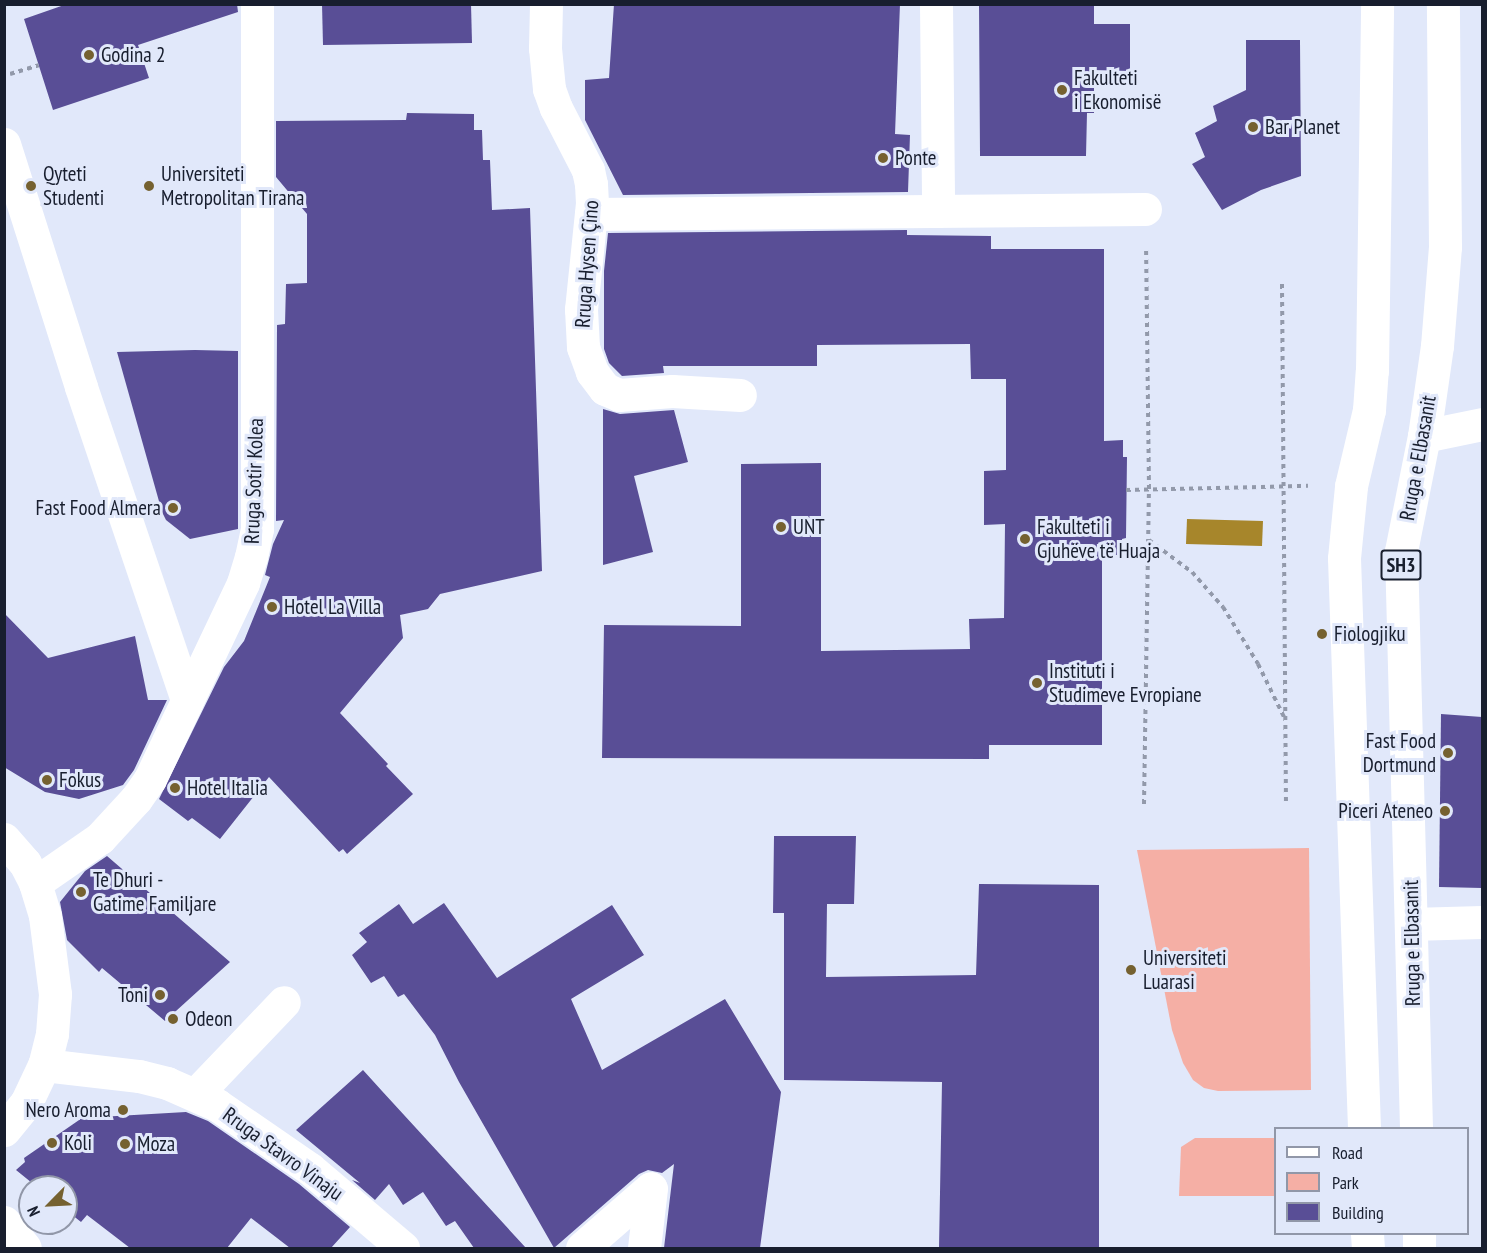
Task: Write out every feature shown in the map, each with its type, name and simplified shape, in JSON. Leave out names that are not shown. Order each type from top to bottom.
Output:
[{"type":"street","name":"Rruga Sotir Kolea","points":[[35,883],[100,838],[136,799],[161,759],[243,583],[256,529],[257,4]]},
{"type":"street","name":"Rruga Hysen Çino","points":[[546,4],[546,75],[556,108],[588,170],[592,192],[581,309],[586,359],[597,382],[605,389],[619,395],[672,392],[740,395]]},
{"type":"street","points":[[936,4],[938,211]]},
{"type":"street","points":[[1364,1127],[1344,558],[1351,486],[1369,410],[1372,371],[1377,4]]},
{"type":"street","name":"Rruga e Elbasanit","points":[[1416,1127],[1401,550],[1424,436],[1437,346],[1445,247],[1443,4]]},
{"type":"street","points":[[4,144],[81,387],[188,701]]},
{"type":"street","points":[[591,214],[1145,209]]},
{"type":"street","points":[[1424,436],[1482,424]]},
{"type":"street","points":[[4,839],[25,863],[35,883],[45,916],[56,994],[52,1034],[44,1065],[35,1087],[6,1126]]},
{"type":"street","points":[[1411,924],[1482,922]]},
{"type":"street","points":[[195,1094],[284,1002]]},
{"type":"street","name":"Rruga Stavro Vinaju","points":[[44,1065],[140,1076],[195,1094],[217,1105],[285,1150],[403,1248]]},
{"type":"street","points":[[582,1248],[651,1188],[644,1248]]},
{"type":"street","points":[[4,1222],[25,1248]]},
{"type":"path","points":[[10,74],[39,65]]},
{"type":"path","points":[[1144,804],[1149,489],[1145,209]]},
{"type":"path","points":[[1282,284],[1286,803]]},
{"type":"path","points":[[1126,490],[1351,486]]},
{"type":"path","points":[[1148,540],[1192,572],[1223,607],[1258,664],[1285,720]]},
{"type":"green space","points":[[1309,848],[1311,1090],[1218,1091],[1204,1088],[1193,1080],[1183,1063],[1172,1030],[1137,850]]},
{"type":"green space","points":[[1195,1138],[1274,1138],[1274,1196],[1179,1196],[1181,1147]]},
{"type":"shaded area","points":[[1187,519],[1263,521],[1262,546],[1186,544]]},
{"type":"building","name":"Godina 2","points":[[67,4],[237,4],[238,12],[138,45],[149,78],[53,110],[24,19]]},
{"type":"building","points":[[322,4],[471,4],[472,43],[323,45]]},
{"type":"building","points":[[614,4],[900,4],[895,134],[910,135],[908,192],[623,195],[585,120],[585,80],[609,78]]},
{"type":"building","points":[[979,4],[1094,4],[1094,24],[1130,24],[1130,71],[1094,70],[1094,113],[1087,113],[1086,156],[980,156]]},
{"type":"building","name":"Bar Planet","points":[[1246,40],[1300,40],[1301,176],[1261,190],[1222,210],[1192,164],[1205,157],[1195,133],[1217,121],[1213,106],[1246,90]]},
{"type":"building","points":[[407,113],[474,114],[474,130],[482,130],[483,160],[490,160],[492,210],[530,208],[542,571],[440,594],[428,609],[400,615],[403,638],[340,713],[413,794],[347,854],[343,849],[339,852],[269,777],[220,839],[192,818],[188,821],[159,799],[224,667],[244,641],[270,577],[265,575],[273,544],[284,520],[276,521],[277,325],[285,324],[286,284],[307,283],[307,214],[276,177],[276,121],[406,120]]},
{"type":"building","points":[[907,230],[907,235],[991,236],[991,249],[1104,249],[1104,441],[1123,440],[1123,457],[1127,457],[1126,538],[1122,539],[1123,555],[1102,555],[1102,745],[989,745],[989,759],[602,758],[604,625],[741,626],[741,464],[821,463],[821,651],[970,649],[969,619],[1004,618],[1005,524],[984,525],[984,471],[1006,470],[1006,379],[971,379],[970,344],[817,345],[817,366],[663,366],[664,373],[622,376],[609,363],[604,349],[604,271],[608,233]]},
{"type":"building","points":[[238,351],[238,529],[190,539],[166,520],[162,512],[117,352]]},
{"type":"building","points":[[603,409],[620,414],[674,410],[688,462],[634,476],[653,552],[603,565]]},
{"type":"building","points":[[4,613],[48,658],[135,636],[148,700],[167,700],[134,770],[123,785],[79,799],[45,792],[4,767]]},
{"type":"building","points":[[1441,714],[1482,717],[1482,888],[1439,887]]},
{"type":"building","points":[[774,836],[856,836],[854,904],[827,904],[826,977],[976,975],[979,884],[1099,885],[1099,1248],[939,1248],[942,1082],[784,1080],[784,913],[773,913]]},
{"type":"building","points":[[107,856],[230,962],[165,1021],[102,968],[99,972],[67,940],[60,902],[85,871]]},
{"type":"building","points":[[444,903],[497,978],[612,905],[644,955],[571,999],[602,1070],[725,999],[781,1092],[760,1248],[664,1248],[674,1164],[662,1173],[648,1170],[639,1174],[554,1248],[459,1082],[435,1035],[404,994],[398,997],[384,976],[371,983],[352,955],[367,942],[359,933],[399,904],[413,924]]},
{"type":"building","points":[[363,1070],[526,1248],[474,1248],[455,1221],[446,1226],[423,1192],[403,1205],[389,1184],[375,1200],[352,1180],[360,1183],[296,1130]]},
{"type":"building","points":[[186,1112],[208,1121],[299,1184],[350,1227],[331,1248],[290,1248],[251,1218],[227,1248],[130,1248],[87,1215],[81,1222],[78,1220],[78,1175],[22,1175],[16,1170],[25,1162],[24,1158],[82,1118]]},
{"type":"place","name":"Godina 2","points":[[89,55]]},
{"type":"place","name":"Fakulteti i Ekonomisë","points":[[1062,90]]},
{"type":"place","name":"Bar Planet","points":[[1253,127]]},
{"type":"place","name":"Ponte","points":[[883,158]]},
{"type":"place","name":"Qyteti Studenti","points":[[31,186]]},
{"type":"place","name":"Universiteti Metropolitan Tirana","points":[[149,186]]},
{"type":"place","name":"Fast Food Almera","points":[[173,508]]},
{"type":"place","name":"UNT","points":[[781,527]]},
{"type":"place","name":"Fakulteti i Gjuhëve të Huaja","points":[[1025,539]]},
{"type":"place","name":"Hotel La Villa","points":[[272,607]]},
{"type":"place","name":"Fiologjiku","points":[[1322,634]]},
{"type":"place","name":"Instituti i Studimeve Evropiane","points":[[1037,683]]},
{"type":"place","name":"Fast Food Dortmund","points":[[1448,753]]},
{"type":"place","name":"Fokus","points":[[47,780]]},
{"type":"place","name":"Hotel Italia","points":[[175,788]]},
{"type":"place","name":"Piceri Ateneo","points":[[1445,811]]},
{"type":"place","name":"Te Dhuri - Gatime Familjare","points":[[81,892]]},
{"type":"place","name":"Universiteti Luarasi","points":[[1131,970]]},
{"type":"place","name":"Toni","points":[[160,995]]},
{"type":"place","name":"Odeon","points":[[173,1019]]},
{"type":"place","name":"Nero Aroma","points":[[123,1110]]},
{"type":"place","name":"Koli","points":[[52,1143]]},
{"type":"place","name":"Moza","points":[[125,1144]]}]
